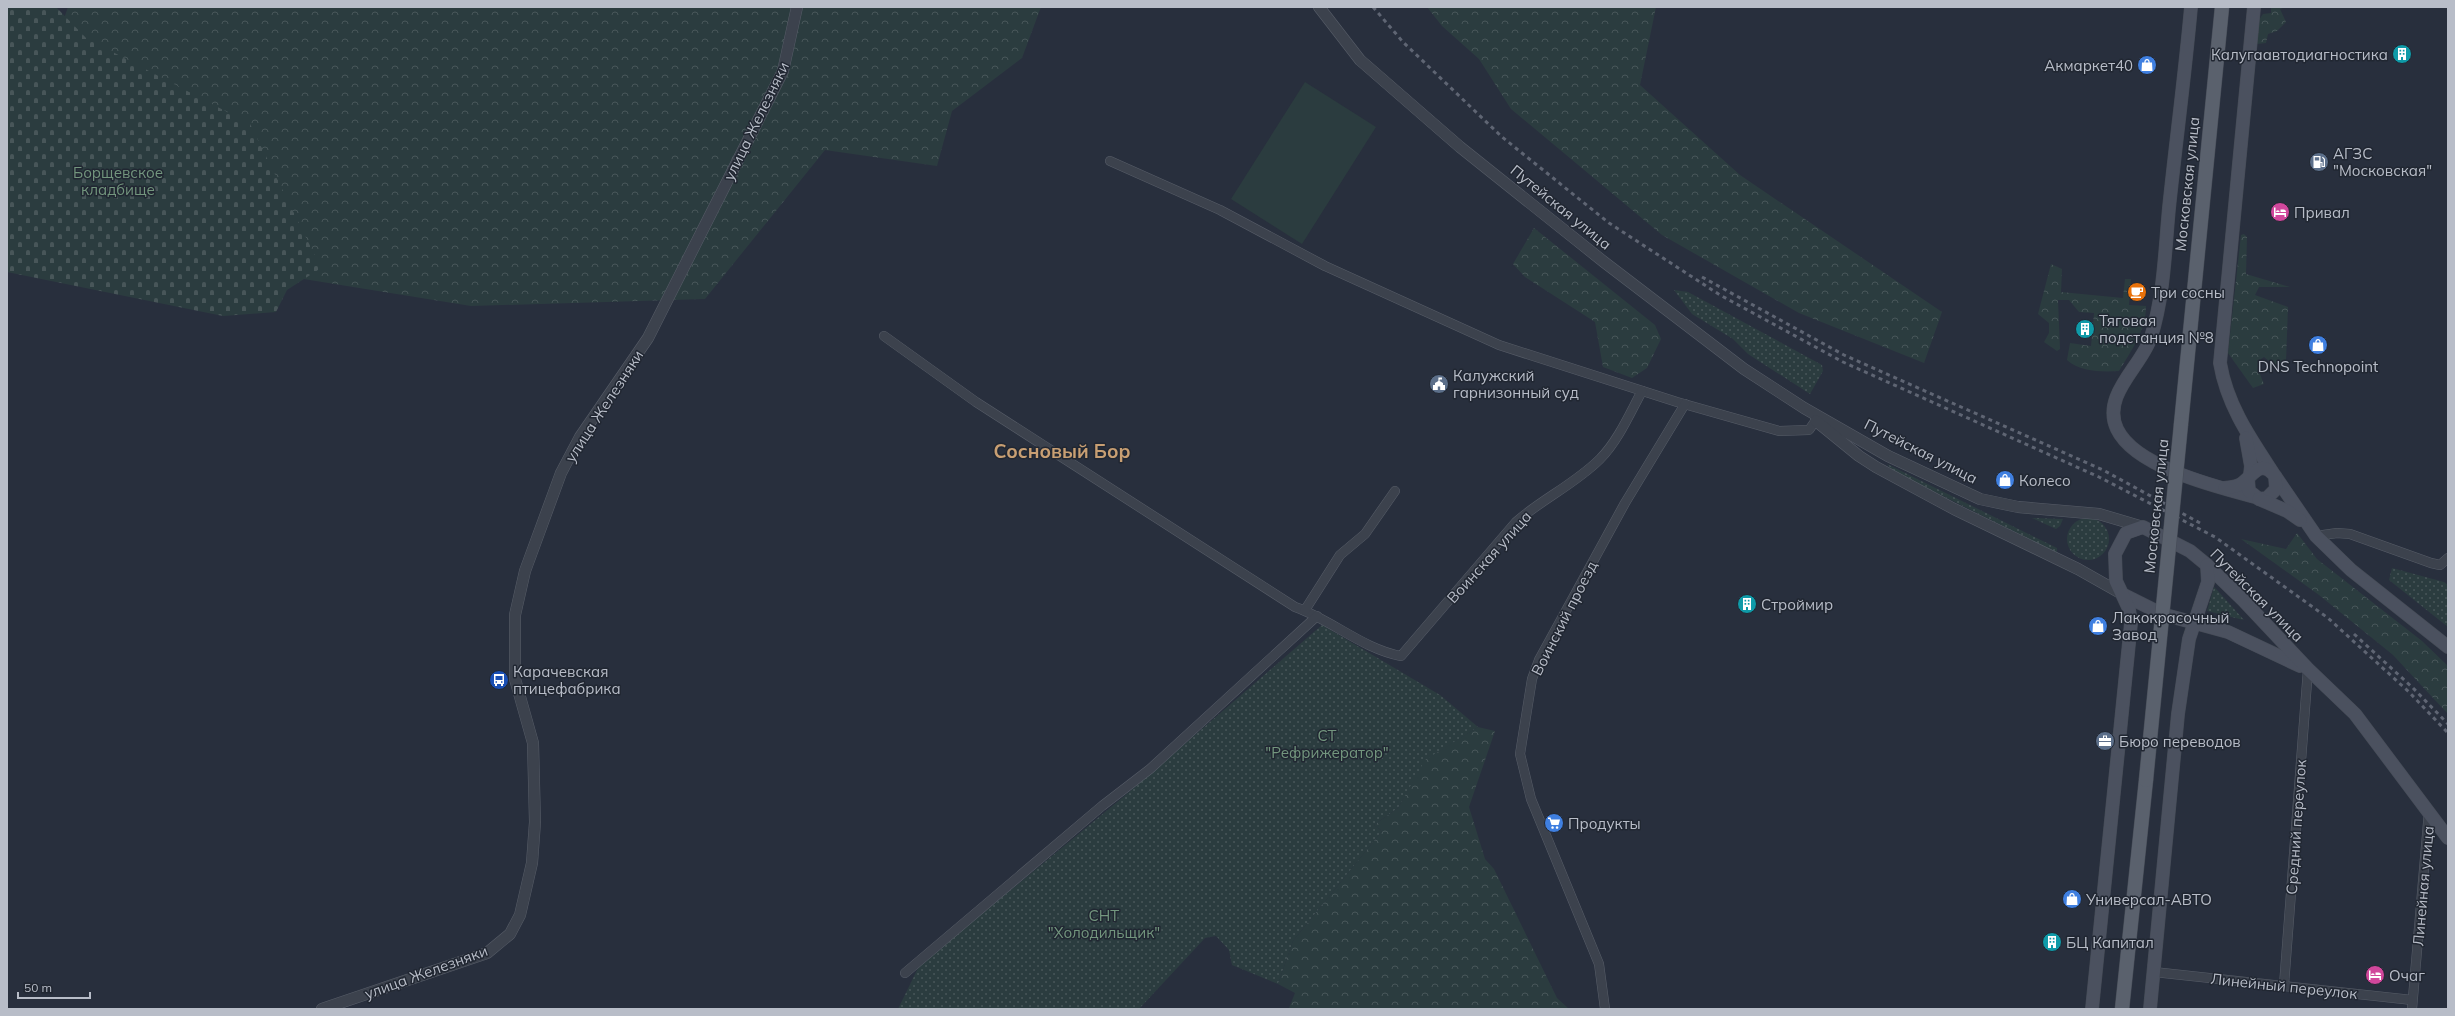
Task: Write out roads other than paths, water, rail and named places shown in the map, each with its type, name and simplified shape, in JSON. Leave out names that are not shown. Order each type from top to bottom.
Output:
[{"type":"main road","points":[[2191,7],[2162,274],[2155,320],[2144,352],[2119,391],[2114,415],[2117,428],[2123,439],[2133,448],[2180,474],[2219,488],[2257,498],[2287,511],[2351,570],[2448,647]]},
{"type":"main road","name":"Московская улица","points":[[2122,1009],[2222,7]]},
{"type":"main road","points":[[2254,7],[2220,363],[2224,387],[2243,426],[2311,532]]},
{"type":"main road","points":[[2219,488],[2232,487],[2249,477],[2261,469],[2274,475],[2277,485],[2274,493],[2267,498],[2257,498],[2249,491],[2249,477],[2250,452],[2243,426]]},
{"type":"main road","points":[[2092,1009],[2131,623],[2124,595],[2116,581],[2115,554],[2126,533],[2142,527]]},
{"type":"main road","name":"Путейская улица","points":[[2142,527],[2190,551],[2207,565],[2243,600],[2308,669],[2355,714],[2448,838]]},
{"type":"main road","points":[[2150,1009],[2178,714],[2189,639],[2208,582],[2207,565]]},
{"type":"main road","name":"Путейская улица","points":[[2124,595],[2162,614],[2193,624],[2228,632],[2308,669]]},
{"type":"street","name":"улица Железняки","points":[[322,1009],[487,953],[510,934],[520,915],[532,863],[535,822],[533,743],[515,679],[515,615],[525,571],[561,473],[580,437],[648,338],[783,71],[797,7]]},
{"type":"street","name":"Путейская улица","points":[[1319,7],[1360,60],[1460,147],[1604,262],[1744,369],[1804,408],[1888,456],[1980,499],[2018,507],[2099,514],[2142,527]]},
{"type":"street","points":[[1110,161],[1220,210],[1325,266],[1499,345],[1685,404],[1779,431],[1809,430],[1816,420]]},
{"type":"street","points":[[884,336],[976,402],[1295,607],[1317,616],[1150,768],[1102,806],[905,972]]},
{"type":"street","name":"Воинская улица","points":[[1317,616],[1382,653],[1401,656],[1516,522],[1529,511],[1568,486],[1601,458],[1617,435],[1642,390]]},
{"type":"street","name":"Воинский проезд","points":[[1605,1009],[1599,964],[1531,799],[1520,754],[1532,678],[1539,660],[1625,503],[1685,404]]},
{"type":"street","name":"Путейская улица","points":[[1804,408],[1859,456],[1876,467],[1954,509],[2078,569],[2124,595]]},
{"type":"street","points":[[1305,610],[1340,555],[1365,534],[1395,491]]},
{"type":"street","points":[[2311,532],[2350,534],[2440,565],[2448,558]]},
{"type":"street","name":"Средний переулок","points":[[2284,985],[2308,669]]},
{"type":"street","name":"Линейная улица","points":[[2412,1005],[2429,811]]},
{"type":"street","name":"Линейный переулок","points":[[2154,972],[2284,985],[2412,1005]]},
{"type":"railway","points":[[1373,7],[1403,42],[1502,137],[1609,223],[1720,295],[1843,362],[2099,477],[2215,537],[2328,618],[2409,692],[2448,733]]},
{"type":"railway","points":[[1702,277],[1844,355],[2103,470],[2200,523]]},
{"type":"railway","points":[[2354,634],[2413,688],[2448,724]]},
{"type":"place","name":"Калугаавтодиагностика","points":[[2402,54]]},
{"type":"place","name":"Акмаркет40","points":[[2147,65]]},
{"type":"place","name":"АГЗС \"Московская\"","points":[[2319,162]]},
{"type":"place","name":"Привал","points":[[2280,212]]},
{"type":"place","name":"Три сосны","points":[[2137,292]]},
{"type":"place","name":"Тяговая подстанция №8","points":[[2085,329]]},
{"type":"place","name":"DNS Technopoint","points":[[2318,345]]},
{"type":"place","name":"Калужский гарнизонный суд","points":[[1439,384]]},
{"type":"place","name":"Колесо","points":[[2005,480]]},
{"type":"place","name":"Строймир","points":[[1747,604]]},
{"type":"place","name":"Лакокрасочный Завод","points":[[2098,626]]},
{"type":"place","name":"Карачевская птицефабрика","points":[[499,680]]},
{"type":"place","name":"Бюро переводов","points":[[2105,741]]},
{"type":"place","name":"Продукты","points":[[1554,823]]},
{"type":"place","name":"Универсал-АВТО","points":[[2072,899]]},
{"type":"place","name":"БЦ Капитал","points":[[2052,942]]},
{"type":"place","name":"Очаг","points":[[2375,975]]},
{"type":"district","name":"Сосновый Бор","points":[[1062,451]]},
{"type":"park label","name":"Борщевское кладбище","points":[[118,180]]},
{"type":"park label","name":"СТ \"Рефрижератор\"","points":[[1327,744]]},
{"type":"park label","name":"СНТ \"Холодильщик\"","points":[[1104,924]]}]
